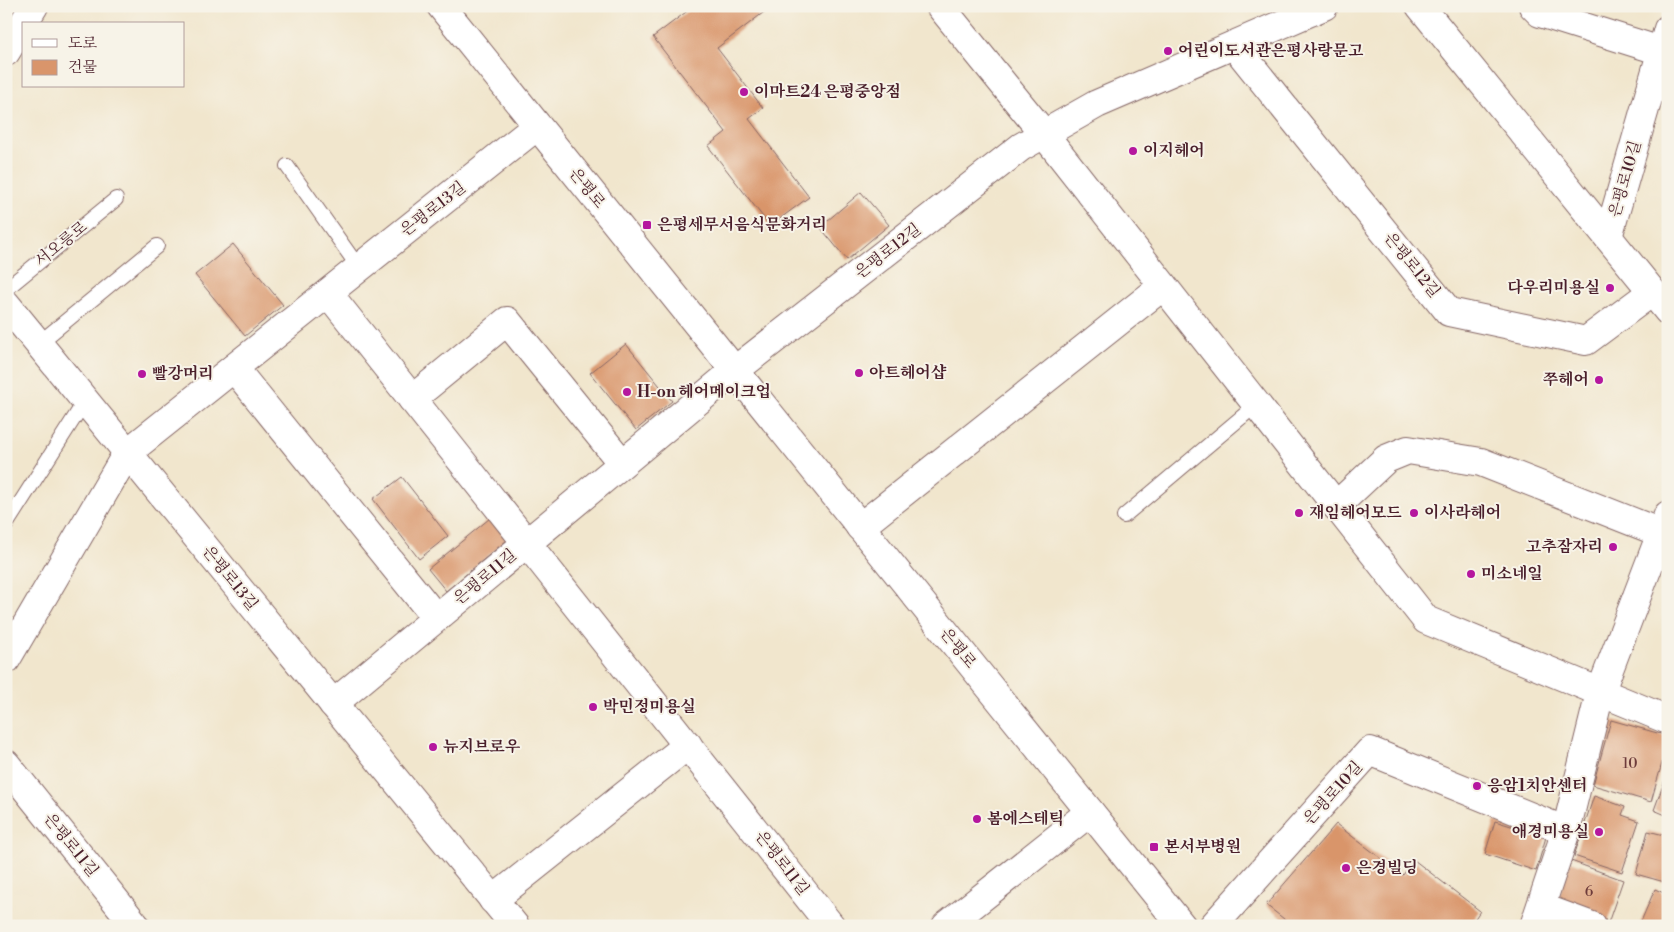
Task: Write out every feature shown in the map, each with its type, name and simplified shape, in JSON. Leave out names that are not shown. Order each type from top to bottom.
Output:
[{"type":"street","points":[[24,22],[34,6]]},
{"type":"street","name":"은평로","points":[[441,6],[1182,926]]},
{"type":"street","points":[[940,6],[1044,134],[1426,620],[1668,720]]},
{"type":"street","points":[[1420,6],[1608,237]]},
{"type":"street","points":[[1533,6],[1540,13],[1664,40]]},
{"type":"street","name":"은평로12길","points":[[734,371],[1021,147],[1097,104],[1234,46],[1306,10]]},
{"type":"street","points":[[6,52],[22,26]]},
{"type":"street","name":"은평로10길","points":[[1660,301],[1608,237],[1664,40]]},
{"type":"street","name":"은평로12길","points":[[1234,46],[1450,312],[1586,341],[1660,301]]},
{"type":"street","name":"은평로13길","points":[[6,660],[127,453],[537,126]]},
{"type":"street","points":[[860,527],[1163,286]]},
{"type":"street","points":[[328,293],[527,542],[734,371]]},
{"type":"street","points":[[6,304],[38,344]]},
{"type":"street","points":[[412,399],[507,321],[622,463]]},
{"type":"street","name":"은평로13길","points":[[38,344],[333,704]]},
{"type":"street","points":[[234,368],[436,618]]},
{"type":"street","points":[[1336,506],[1386,459],[1408,450],[1482,462],[1664,524],[1600,693],[1566,831],[1538,917],[1592,926]]},
{"type":"street","name":"은평로11길","points":[[333,704],[527,542],[831,926]]},
{"type":"street","points":[[333,704],[499,916],[688,745]]},
{"type":"street","name":"은평로10길","points":[[1213,926],[1370,751],[1566,831]]},
{"type":"street","name":"은평로11길","points":[[6,764],[136,926]]},
{"type":"street","points":[[946,926],[1090,812]]},
{"type":"lane","points":[[287,166],[359,268]]},
{"type":"lane","name":"서오릉로","points":[[6,289],[116,199]]},
{"type":"lane","points":[[38,344],[157,246]]},
{"type":"lane","points":[[6,525],[85,401]]},
{"type":"lane","points":[[1124,516],[1256,405]]},
{"type":"building","points":[[694,6],[772,6],[717,48],[763,108],[749,119],[809,197],[770,226],[708,146],[726,132],[653,37]]},
{"type":"building","points":[[861,192],[889,225],[847,260],[820,227]]},
{"type":"building","points":[[233,244],[283,305],[245,336],[195,275]]},
{"type":"building","points":[[626,344],[672,401],[636,430],[590,373]]},
{"type":"building","points":[[402,477],[448,536],[419,559],[373,499]]},
{"type":"building","points":[[495,514],[513,535],[446,591],[428,569]]},
{"type":"building","points":[[1611,720],[1668,736],[1651,802],[1593,785]]},
{"type":"building","points":[[1666,777],[1668,778],[1668,816],[1654,810]]},
{"type":"building","points":[[1594,796],[1625,807],[1622,815],[1639,821],[1622,872],[1574,856]]},
{"type":"building","points":[[1495,821],[1546,837],[1536,871],[1485,854]]},
{"type":"building","name":"은경빌딩","points":[[1336,824],[1403,875],[1414,860],[1480,911],[1470,926],[1293,926],[1266,905]]},
{"type":"building","points":[[1648,831],[1668,836],[1668,883],[1636,874]]},
{"type":"building","points":[[1571,861],[1623,880],[1608,923],[1556,904]]},
{"type":"building","points":[[1655,889],[1668,895],[1668,926],[1639,926]]},
{"type":"place","name":"어린이도서관은평사랑문고","points":[[1168,51]]},
{"type":"place","name":"이마트24 은평중앙점","points":[[744,92]]},
{"type":"place","name":"이지헤어","points":[[1133,151]]},
{"type":"place","name":"은평세무서음식문화거리","points":[[647,225]]},
{"type":"place","name":"다우리미용실","points":[[1610,288]]},
{"type":"place","name":"아트헤어샵","points":[[859,373]]},
{"type":"place","name":"빨강머리","points":[[142,374]]},
{"type":"place","name":"쭈헤어","points":[[1599,380]]},
{"type":"place","name":"H-on 헤어메이크업","points":[[627,392]]},
{"type":"place","name":"재임헤어모드","points":[[1299,513]]},
{"type":"place","name":"이사라헤어","points":[[1414,513]]},
{"type":"place","name":"고추잠자리","points":[[1613,547]]},
{"type":"place","name":"미소네일","points":[[1471,574]]},
{"type":"place","name":"박민정미용실","points":[[593,707]]},
{"type":"place","name":"뉴지브로우","points":[[433,747]]},
{"type":"place","name":"응암1치안센터","points":[[1477,786]]},
{"type":"place","name":"봄에스테틱","points":[[977,819]]},
{"type":"place","name":"애경미용실","points":[[1599,832]]},
{"type":"place","name":"본서부병원","points":[[1154,847]]},
{"type":"place","name":"은경빌딩","points":[[1346,868]]}]
